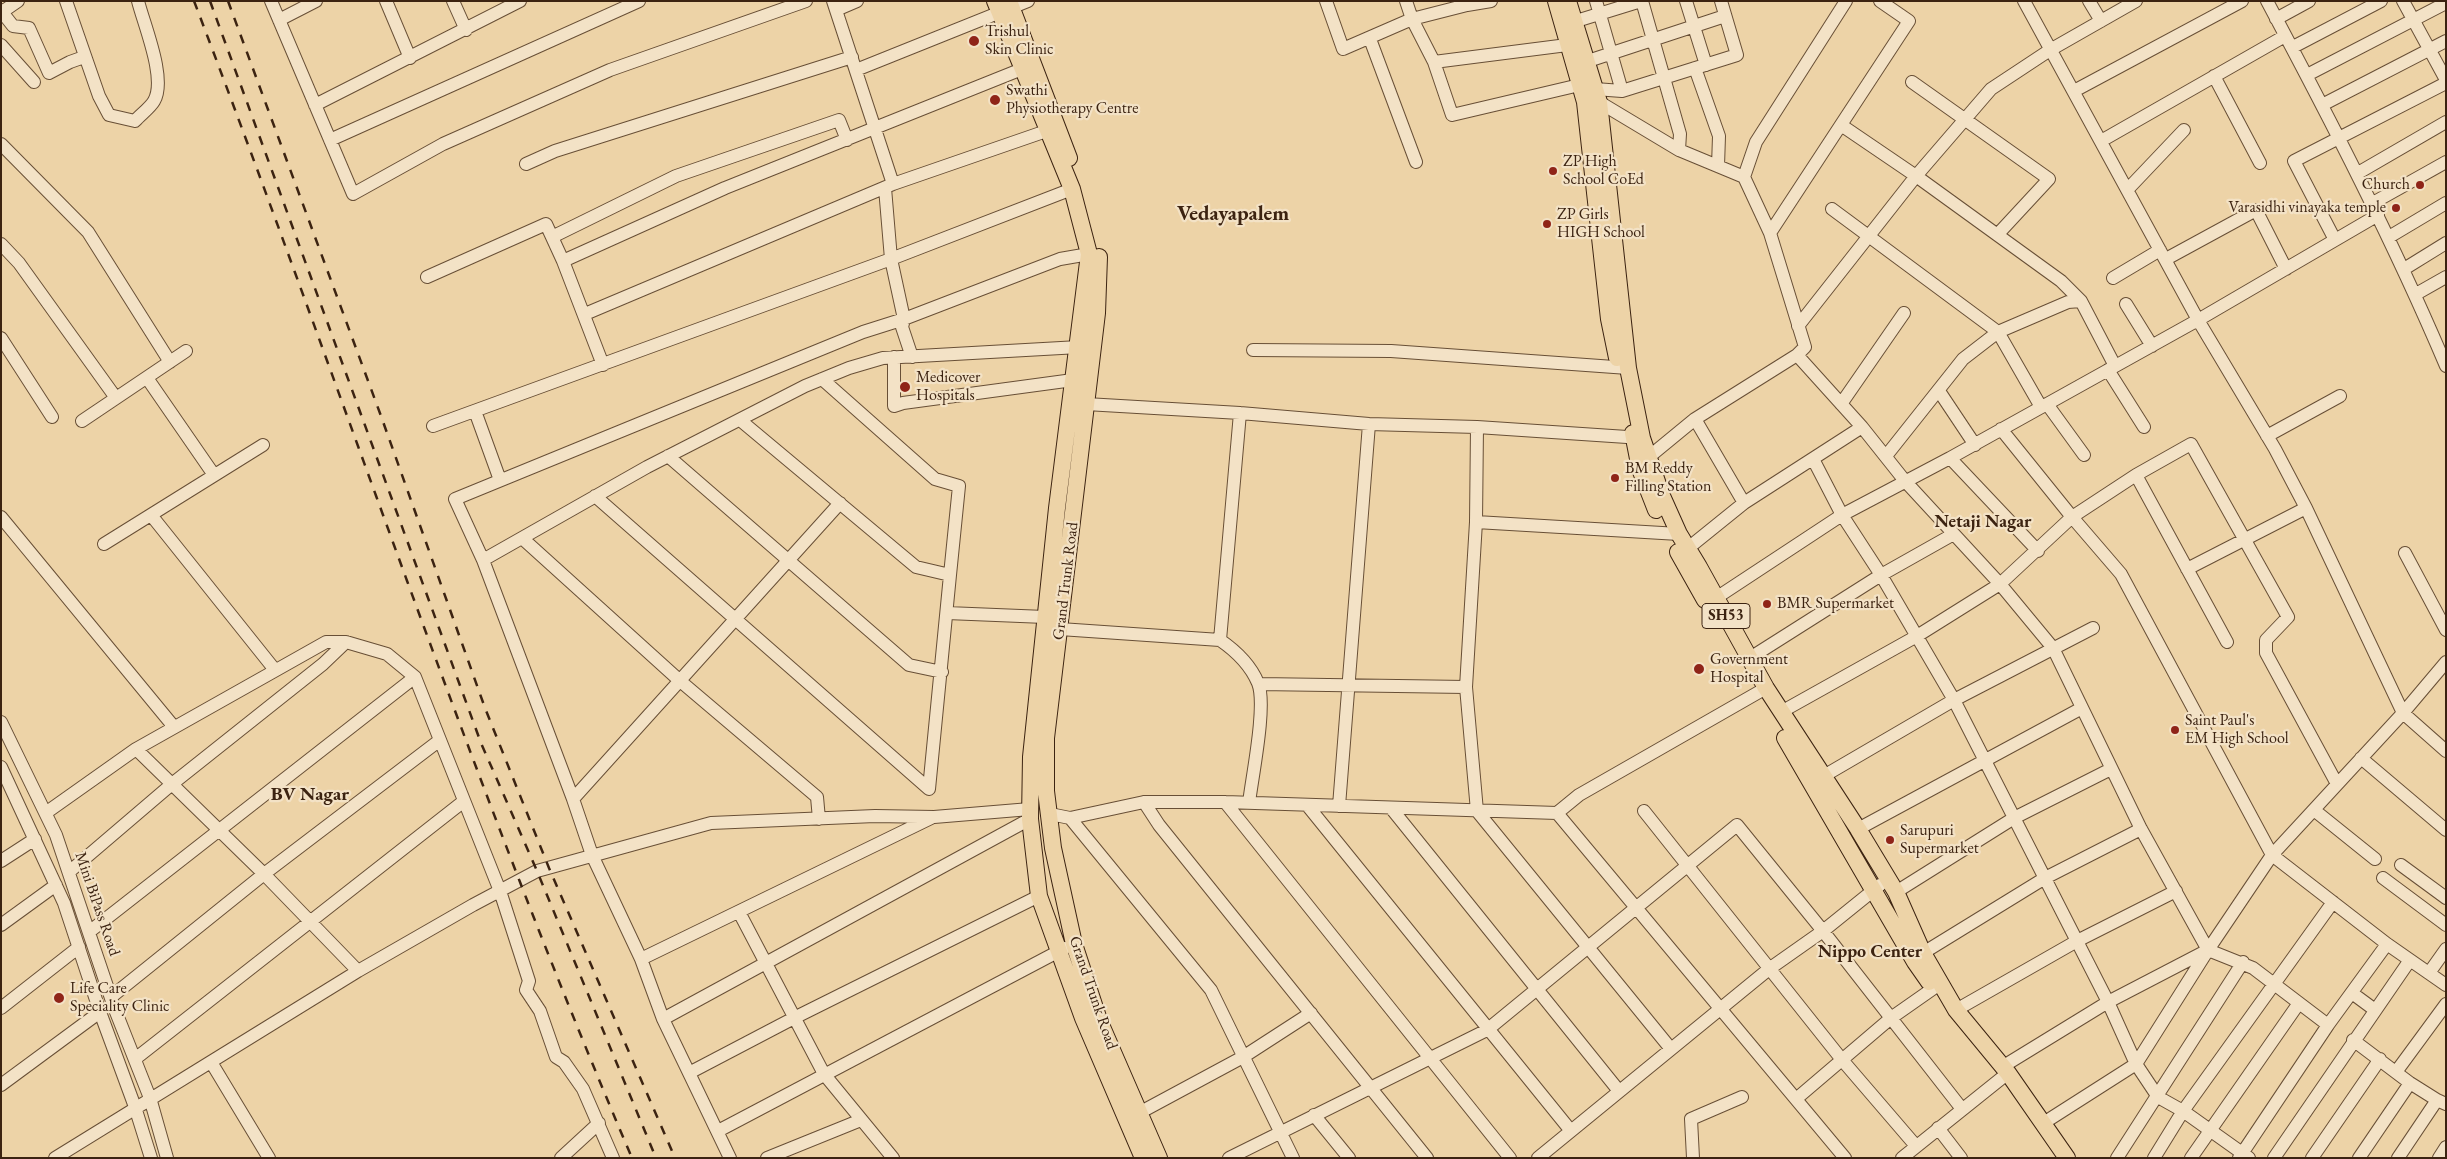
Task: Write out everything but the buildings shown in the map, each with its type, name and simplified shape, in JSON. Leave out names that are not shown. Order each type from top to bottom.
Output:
[{"type":"main road","name":"SH53","points":[[1556,1],[1592,89],[1585,102],[1592,151],[1609,318],[1624,368]]},
{"type":"main road","name":"SH53","points":[[1568,1],[1573,22],[1575,44],[1588,61],[1624,368],[1638,438],[1640,469],[1674,534],[1915,962],[1938,986],[2003,1073],[2056,1158]]},
{"type":"main road","points":[[1004,6],[1022,69],[1052,129],[1072,189],[1089,254],[1079,347],[1073,380],[1051,611]]},
{"type":"main road","name":"Grand Trunk Road","points":[[1004,6],[1052,129],[1086,202],[1099,252],[1096,313],[1086,404],[1051,611],[1054,637],[1046,738],[1038,792],[1050,814],[1053,848],[1074,944],[1099,1020],[1159,1158]]},
{"type":"main road","name":"SH53","points":[[1638,438],[1650,456],[1674,534],[1687,549],[1750,658],[1762,690],[1781,712],[1858,829],[1891,886],[1938,986],[2068,1158]]},
{"type":"main road","points":[[1038,792],[1030,814],[1039,896],[1105,1073],[1143,1158]]},
{"type":"main road","points":[[1034,851],[1053,848]]},
{"type":"street","points":[[18,1],[2,11],[13,26],[29,28],[49,73],[84,57]]},
{"type":"street","points":[[66,1],[84,57],[99,96],[109,115],[135,121],[154,101],[158,85],[148,32],[138,1]]},
{"type":"street","points":[[271,1],[353,194],[443,144],[610,70],[806,1]]},
{"type":"street","points":[[279,20],[316,1]]},
{"type":"street","points":[[386,1],[410,58]]},
{"type":"street","points":[[453,1],[466,30]]},
{"type":"street","points":[[315,105],[520,1]]},
{"type":"street","points":[[857,1],[835,6],[876,128],[889,186],[891,259],[904,319],[902,327],[912,357]]},
{"type":"street","points":[[856,70],[1004,6],[1028,1]]},
{"type":"street","points":[[1326,1],[1343,50],[1412,19],[1467,3],[1491,1]]},
{"type":"street","points":[[1406,1],[1412,19],[1434,62],[1452,115],[1592,89],[1622,91],[1737,56],[1721,1]]},
{"type":"street","points":[[1573,22],[1598,7],[1641,1],[1680,134],[1679,150]]},
{"type":"street","points":[[1686,1],[1694,26],[1701,66],[1719,136],[1718,166]]},
{"type":"street","points":[[1744,177],[1756,142],[1846,1]]},
{"type":"street","points":[[1770,232],[1909,21],[1880,1]]},
{"type":"street","points":[[2024,1],[2128,188],[2198,320],[2267,436],[2306,508],[2403,713],[2446,751]]},
{"type":"street","points":[[2089,1],[2101,21]]},
{"type":"street","points":[[1798,326],[1916,176],[1991,89],[2050,50],[2136,1]]},
{"type":"street","points":[[2074,91],[2242,1]]},
{"type":"street","points":[[2267,1],[2358,173],[2416,294],[2446,366]]},
{"type":"street","points":[[2276,19],[2309,1]]},
{"type":"street","points":[[2293,47],[2382,1]]},
{"type":"street","points":[[2334,240],[2294,161],[2446,81],[2403,1]]},
{"type":"street","points":[[330,140],[637,2]]},
{"type":"street","points":[[2307,75],[2446,3]]},
{"type":"street","points":[[1598,7],[1622,91]]},
{"type":"street","points":[[1588,61],[1653,38],[1725,16]]},
{"type":"street","points":[[2101,140],[2285,36]]},
{"type":"street","points":[[1370,39],[1416,162]]},
{"type":"street","points":[[2322,105],[2446,41]]},
{"type":"street","points":[[1434,62],[1575,44]]},
{"type":"street","points":[[1,45],[34,82]]},
{"type":"street","points":[[526,164],[555,151],[852,57]]},
{"type":"street","points":[[563,261],[724,188],[1022,69]]},
{"type":"street","points":[[2214,76],[2260,163]]},
{"type":"street","points":[[1912,82],[2049,179],[1998,234]]},
{"type":"street","points":[[1592,89],[1679,150],[1744,177],[1770,232],[1804,347],[1797,355],[1695,419],[1650,456]]},
{"type":"street","points":[[552,237],[676,176],[840,120],[847,140]]},
{"type":"street","points":[[2358,173],[2446,122]]},
{"type":"street","points":[[1841,125],[1998,234],[2061,281],[2081,301],[2112,368],[2144,427]]},
{"type":"street","points":[[585,314],[889,186],[1052,129]]},
{"type":"street","points":[[2128,188],[2184,130]]},
{"type":"street","points":[[1,144],[88,232],[170,362]]},
{"type":"street","points":[[1716,598],[1842,515],[2044,406],[2286,269],[2334,240],[2375,209],[2446,162]]},
{"type":"street","points":[[433,426],[891,259],[1072,189]]},
{"type":"street","points":[[2389,237],[2446,203]]},
{"type":"street","points":[[1832,209],[1870,235],[1998,332],[2044,406],[2084,455]]},
{"type":"street","points":[[2113,278],[2256,210],[2286,269]]},
{"type":"street","points":[[427,277],[546,224],[585,314],[603,365]]},
{"type":"street","points":[[2404,269],[2446,243]]},
{"type":"street","points":[[1,244],[19,263],[116,398]]},
{"type":"street","points":[[730,1158],[663,1019],[641,959],[592,855],[573,798],[483,560],[454,499],[863,332],[904,319],[1060,259],[1089,254]]},
{"type":"street","points":[[2416,294],[2446,277]]},
{"type":"street","points":[[1886,456],[1939,392],[1963,359],[1998,332],[2068,302],[2081,301]]},
{"type":"street","points":[[2126,304],[2152,346]]},
{"type":"street","points":[[1841,404],[1904,313]]},
{"type":"street","points":[[1,338],[52,417]]},
{"type":"street","points":[[483,560],[668,456],[822,379],[849,368],[883,358],[1079,347]]},
{"type":"street","points":[[1253,350],[1392,352],[1624,368]]},
{"type":"street","points":[[82,421],[186,351]]},
{"type":"street","points":[[1797,355],[1862,427],[1905,481],[1952,535],[2000,584],[2053,648],[2140,829],[2208,950],[2243,962],[2328,1025]]},
{"type":"street","points":[[894,357],[894,406],[1073,380]]},
{"type":"street","points":[[147,378],[214,475]]},
{"type":"street","points":[[596,496],[735,620],[929,788],[959,486],[935,479],[822,379]]},
{"type":"street","points":[[1939,392],[1974,444]]},
{"type":"street","points":[[2267,436],[2340,396]]},
{"type":"street","points":[[1086,404],[1240,413],[1369,424],[1477,427],[1638,438]]},
{"type":"street","points":[[475,411],[500,480]]},
{"type":"street","points":[[1220,640],[1240,413]]},
{"type":"street","points":[[1695,419],[1744,503]]},
{"type":"street","points":[[740,420],[916,567],[950,575]]},
{"type":"street","points":[[1339,806],[1369,424]]},
{"type":"street","points":[[1477,427],[1476,522],[1466,687],[1477,810],[1671,1049]]},
{"type":"street","points":[[1687,549],[1744,503],[1862,427]]},
{"type":"street","points":[[2001,429],[2121,574],[2272,855],[2387,944],[2446,985]]},
{"type":"street","points":[[1781,712],[1917,636],[2000,584],[2038,551],[2072,517],[2136,475],[2191,444],[2246,539],[2288,617],[2266,640],[2266,652],[2337,784]]},
{"type":"street","points":[[104,544],[263,445]]},
{"type":"street","points":[[668,456],[909,665],[942,672]]},
{"type":"street","points":[[1950,458],[2038,551]]},
{"type":"street","points":[[1813,459],[1842,515],[1881,575],[1954,700],[2108,1002],[2136,1064],[2158,1096],[2209,1129],[2244,1156],[2328,1025],[2387,944]]},
{"type":"street","points":[[2136,475],[2227,642]]},
{"type":"street","points":[[573,798],[840,503]]},
{"type":"street","points":[[2187,569],[2306,508]]},
{"type":"street","points":[[151,514],[275,670]]},
{"type":"street","points":[[1,517],[174,727]]},
{"type":"street","points":[[1476,522],[1674,534]]},
{"type":"street","points":[[1750,658],[1881,575],[1952,535]]},
{"type":"street","points":[[522,538],[680,680],[817,797],[819,818]]},
{"type":"street","points":[[2406,553],[2446,630]]},
{"type":"street","points":[[947,613],[1051,611]]},
{"type":"street","points":[[1822,777],[1954,700],[2093,628]]},
{"type":"street","points":[[1054,637],[1220,640],[1239,653],[1258,684],[1261,708],[1249,803]]},
{"type":"street","points":[[47,812],[136,749],[326,642],[346,642],[387,654],[415,677],[500,891],[528,981],[526,990],[540,1011],[556,1057],[564,1062],[583,1089],[613,1158]]},
{"type":"street","points":[[69,872],[172,784],[323,664],[346,642]]},
{"type":"street","points":[[2042,1124],[2136,1064],[2208,950],[2272,855],[2403,713],[2446,662]]},
{"type":"street","points":[[89,932],[415,677]]},
{"type":"street","points":[[1258,684],[1466,687]]},
{"type":"street","points":[[1050,814],[1070,818],[1144,802],[1225,802],[1557,813],[1579,795],[1762,690]]},
{"type":"street","points":[[1858,829],[2082,708]]},
{"type":"street","name":"Mini BiPass Road","points":[[1,722],[47,812],[111,997],[150,1098],[167,1158]]},
{"type":"street","points":[[111,997],[264,874],[440,740]]},
{"type":"street","points":[[136,749],[264,874],[358,971]]},
{"type":"street","points":[[2361,758],[2446,830]]},
{"type":"street","points":[[1,767],[5,788],[35,839],[56,885],[135,1108],[147,1155]]},
{"type":"street","points":[[1538,1158],[1720,1008],[1769,969],[1823,931],[1873,890],[1891,886],[2014,818],[2111,769]]},
{"type":"street","points":[[135,1059],[464,801]]},
{"type":"street","points":[[1144,802],[1159,826],[1311,1013],[1369,1088],[1428,1158]]},
{"type":"street","points":[[1225,802],[1510,1158]]},
{"type":"street","points":[[1307,805],[1487,1030],[1571,1131]]},
{"type":"street","points":[[1391,808],[1619,1091]]},
{"type":"street","points":[[2314,810],[2375,859]]},
{"type":"street","points":[[1644,811],[1769,969],[1916,1146]]},
{"type":"street","points":[[1557,813],[1845,1158]]},
{"type":"street","points":[[55,1158],[358,971],[537,871],[711,823],[819,818],[1030,814]]},
{"type":"street","points":[[663,1019],[1030,814]]},
{"type":"street","points":[[641,959],[934,817]]},
{"type":"street","points":[[1070,818],[1211,990],[1293,1158]]},
{"type":"street","points":[[1229,1158],[1487,1030],[1737,825],[1823,931],[1962,1109]]},
{"type":"street","points":[[1923,953],[2045,878],[2140,829]]},
{"type":"street","points":[[1,861],[35,839]]},
{"type":"street","points":[[2401,865],[2446,898]]},
{"type":"street","points":[[2383,878],[2446,925]]},
{"type":"street","points":[[1,925],[56,885]]},
{"type":"street","points":[[1956,1010],[2077,941],[2176,891]]},
{"type":"street","points":[[689,1073],[794,1018],[1039,896]]},
{"type":"street","points":[[2154,1158],[2183,1111],[2333,902]]},
{"type":"street","points":[[738,912],[824,1074],[893,1158]]},
{"type":"street","points":[[718,1131],[1074,944]]},
{"type":"street","points":[[1,1008],[78,947]]},
{"type":"street","points":[[2429,973],[2446,949]]},
{"type":"street","points":[[1902,1158],[2003,1073],[2108,1002],[2208,950]]},
{"type":"street","points":[[2274,1158],[2353,1040],[2410,960]]},
{"type":"street","points":[[2117,1158],[2243,962]]},
{"type":"street","points":[[1796,1099],[1891,1018],[1938,986]]},
{"type":"street","points":[[2352,993],[2374,1010]]},
{"type":"street","points":[[2191,1158],[2209,1129],[2299,1003]]},
{"type":"street","points":[[2396,1072],[2446,1004]]},
{"type":"street","points":[[1,1085],[100,1012]]},
{"type":"street","points":[[1139,1113],[1243,1057],[1311,1013]]},
{"type":"street","points":[[2353,1040],[2410,1083],[2442,1102],[2398,1158]]},
{"type":"street","points":[[2312,1158],[2380,1059]]},
{"type":"street","points":[[211,1062],[269,1158]]},
{"type":"street","points":[[2359,1158],[2410,1083]]},
{"type":"street","points":[[1693,1158],[1691,1119],[1742,1097]]},
{"type":"street","points":[[1314,1115],[1349,1158]]},
{"type":"street","points":[[767,1158],[861,1120]]},
{"type":"street","points":[[561,1158],[599,1123]]},
{"type":"street","points":[[1938,1128],[1961,1158]]},
{"type":"street","points":[[2439,1158],[2446,1147]]},
{"type":"railway","points":[[194,1],[461,727],[573,1015],[632,1158]]},
{"type":"railway","points":[[210,1],[481,743],[537,871],[656,1158]]},
{"type":"railway","points":[[228,1],[381,416],[485,708],[549,868],[675,1158]]},
{"type":"place","name":"Trishul Skin Clinic","points":[[974,41]]},
{"type":"place","name":"Swathi Physiotherapy Centre","points":[[995,100]]},
{"type":"place","name":"ZP High School CoEd","points":[[1553,171]]},
{"type":"place","name":"Church","points":[[2420,185]]},
{"type":"place","name":"Varasidhi vinayaka temple","points":[[2396,208]]},
{"type":"place","name":"ZP Girls HIGH School","points":[[1547,224]]},
{"type":"place","name":"Medicover Hospitals","points":[[905,387]]},
{"type":"place","name":"BM Reddy Filling Station","points":[[1615,478]]},
{"type":"place","name":"BMR Supermarket","points":[[1767,604]]},
{"type":"place","name":"Government Hospital","points":[[1699,669]]},
{"type":"place","name":"Saint Paul's EM High School","points":[[2175,730]]},
{"type":"place","name":"Sarupuri Supermarket","points":[[1890,840]]},
{"type":"place","name":"Life Care Speciality Clinic","points":[[59,998]]},
{"type":"district","name":"Vedayapalem","points":[[1233,214]]},
{"type":"district","name":"Netaji Nagar","points":[[1983,522]]},
{"type":"district","name":"BV Nagar","points":[[310,795]]},
{"type":"district","name":"Nippo Center","points":[[1870,952]]}]
